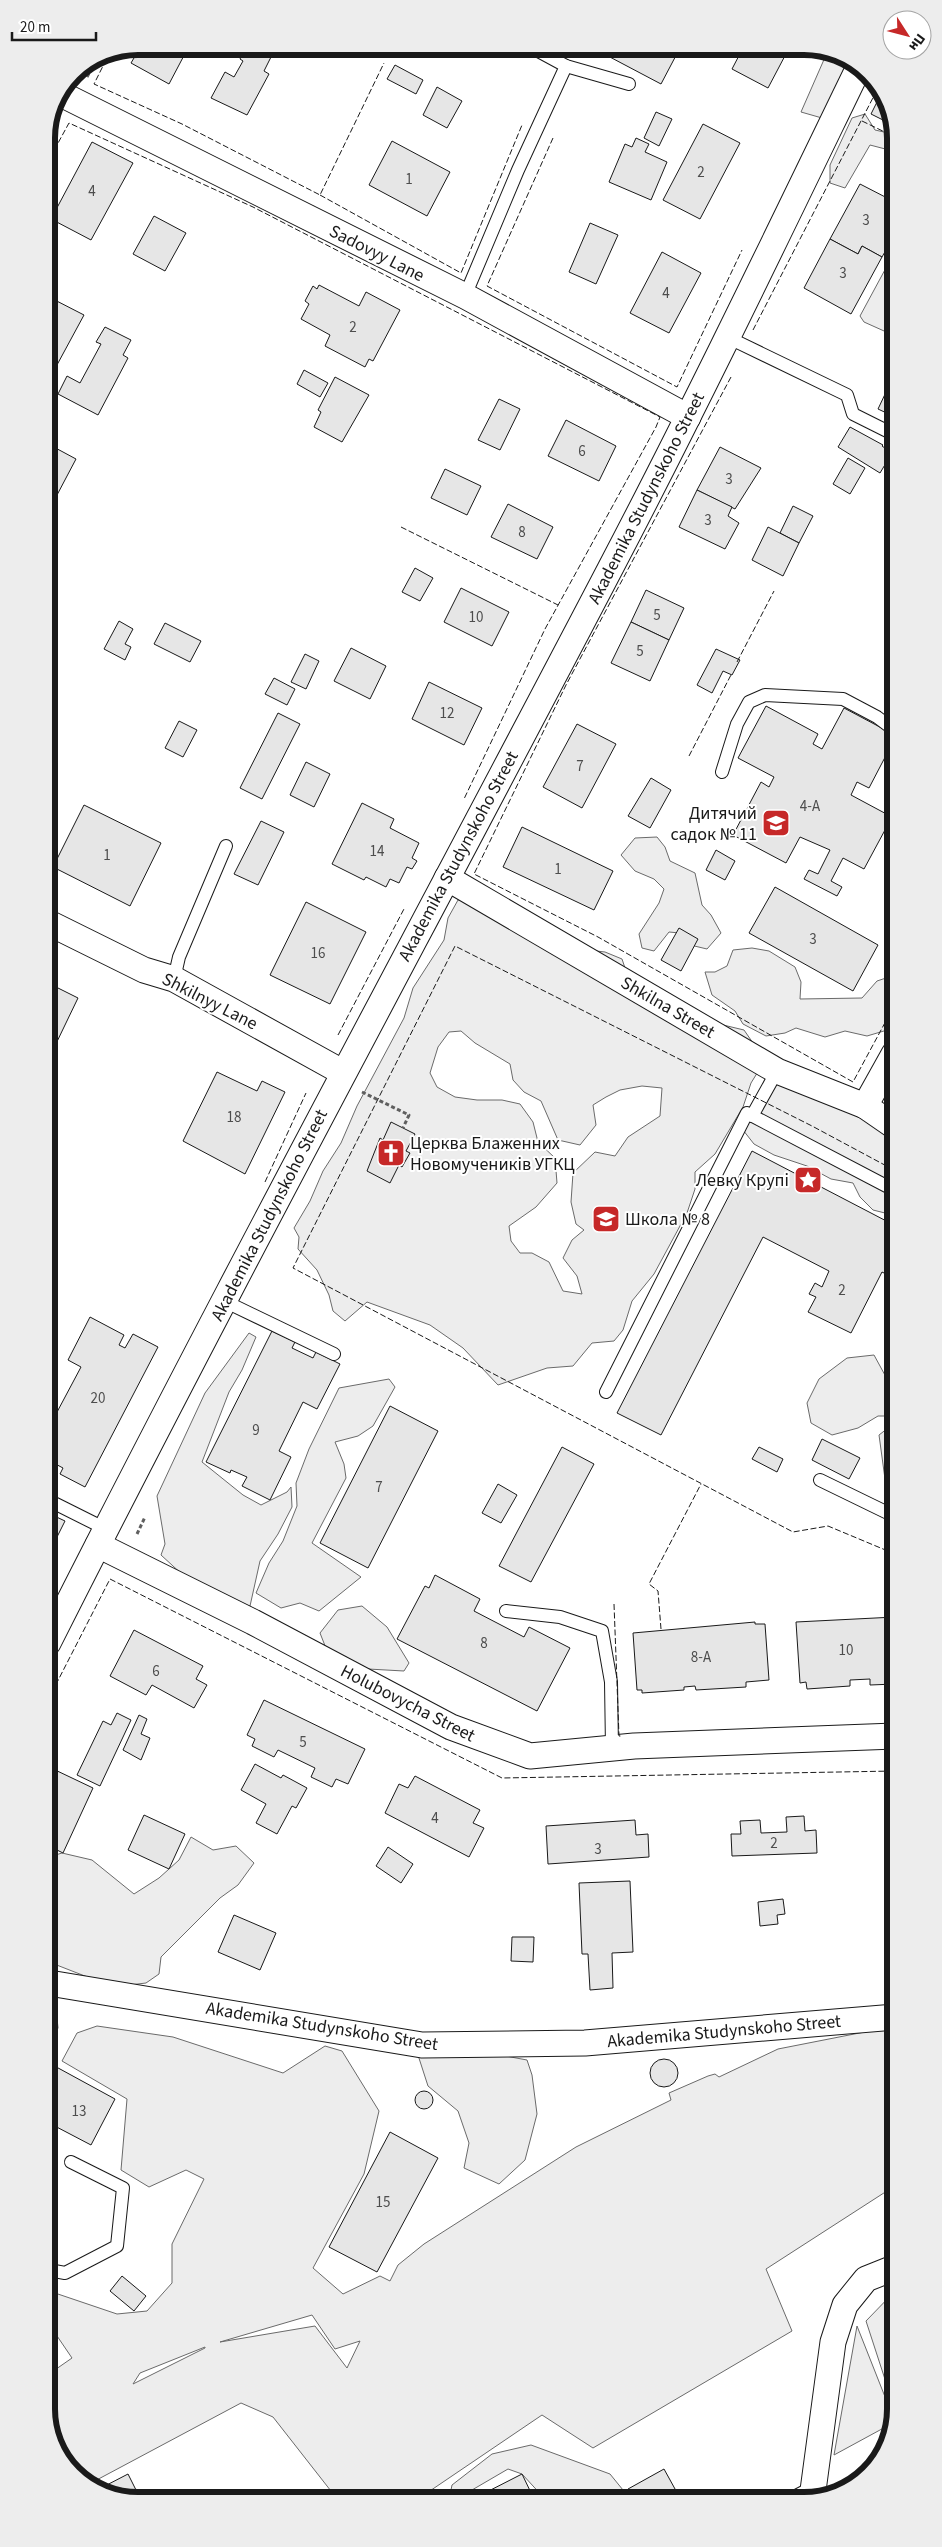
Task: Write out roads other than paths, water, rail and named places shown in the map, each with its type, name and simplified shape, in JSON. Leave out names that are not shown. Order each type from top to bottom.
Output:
[{"type":"street","name":"Akademika Studynskoho Street","points":[[55,1630],[342,1072],[447,878],[688,417],[856,74]]},
{"type":"street","name":"Sadovyy Lane","points":[[67,97],[465,296],[688,417]]},
{"type":"street","name":"Shkilna Street","points":[[447,878],[777,1071],[865,1106],[887,1121]]},
{"type":"street","name":"Shkilnyy Lane","points":[[55,926],[144,970],[174,979],[342,1072]]},
{"type":"street","points":[[865,1106],[887,1067]]},
{"type":"street","name":"Holubovycha Street","points":[[102,1537],[253,1622],[451,1727],[492,1744],[530,1756],[612,1748],[887,1736]]},
{"type":"street","name":"Akademika Studynskoho Street","points":[[55,1984],[422,2045],[585,2043],[887,2018]]},
{"type":"street","points":[[806,2492],[832,2342],[845,2305],[866,2280],[887,2271]]},
{"type":"lane","points":[[546,55],[566,66],[629,84]]},
{"type":"lane","points":[[465,296],[518,170],[566,66]]},
{"type":"lane","points":[[727,337],[847,395],[853,414],[887,431]]},
{"type":"lane","points":[[722,772],[736,724],[749,702],[765,694],[843,699],[887,724]]},
{"type":"lane","points":[[174,979],[179,957],[226,846]]},
{"type":"lane","points":[[752,1116],[777,1071]]},
{"type":"lane","points":[[606,1392],[747,1113],[887,1186]]},
{"type":"lane","points":[[224,1300],[334,1354]]},
{"type":"lane","points":[[820,1480],[887,1513]]},
{"type":"lane","points":[[55,1505],[102,1537]]},
{"type":"lane","points":[[506,1611],[560,1617],[602,1632],[611,1682],[612,1748]]},
{"type":"lane","points":[[55,2271],[65,2273],[117,2246],[123,2188],[71,2162]]},
{"type":"place","name":"Дитячий садок № 11","points":[[776,823]]},
{"type":"place","name":"Церква Блаженних Новомучеників УГКЦ","points":[[391,1153]]},
{"type":"place","name":"Левку Крупі","points":[[808,1180]]},
{"type":"place","name":"Школа № 8","points":[[606,1219]]}]
